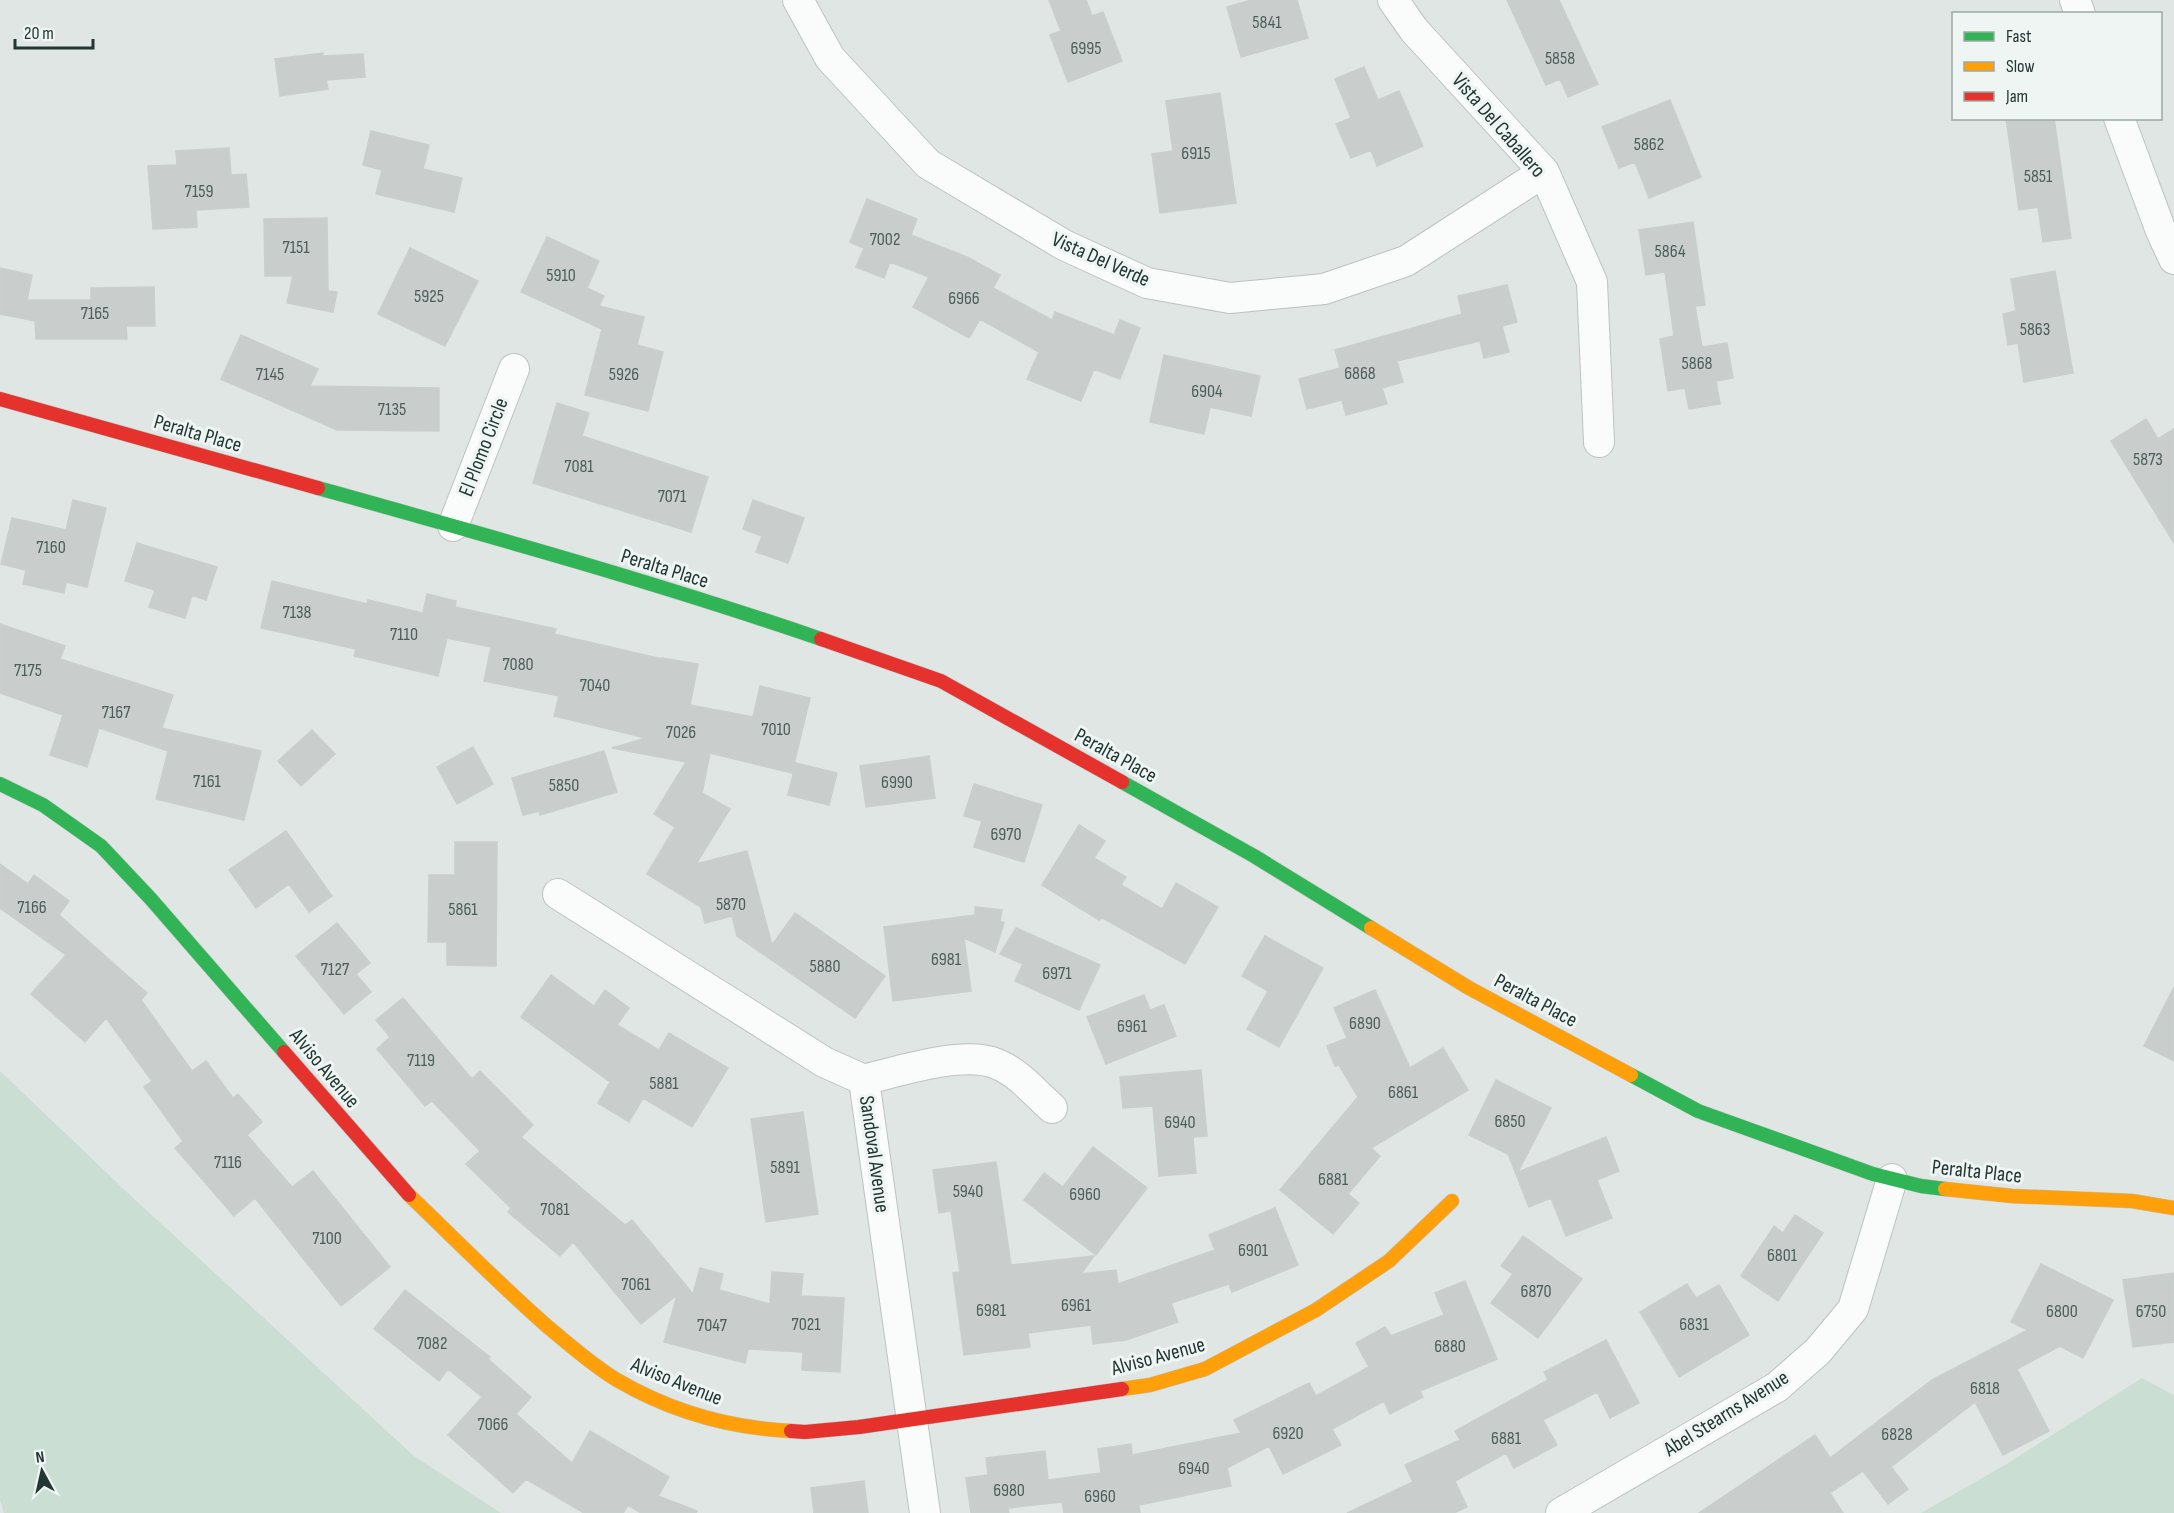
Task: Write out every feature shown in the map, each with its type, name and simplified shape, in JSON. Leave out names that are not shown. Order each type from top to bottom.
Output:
[{"type":"street","name":"Vista Del Verde","points":[[798,0],[830,58],[928,164],[1064,245],[1147,283],[1230,298],[1324,289],[1406,261],[1544,172]]},
{"type":"street","name":"Vista Del Caballero","points":[[1393,0],[1414,30],[1544,172],[1593,282],[1599,442]]},
{"type":"street","points":[[2120,120],[2161,231],[2174,259]]},
{"type":"street","name":"El Plomo Circle","points":[[453,526],[514,369]]},
{"type":"street","name":"Peralta Place","points":[[0,399],[453,526],[759,618],[941,681],[1254,856],[1469,988],[1698,1111],[1873,1174],[1920,1186],[2012,1196],[2132,1201],[2174,1208]]},
{"type":"street","name":"Alviso Avenue","points":[[0,784],[43,805],[101,846],[158,906],[405,1191],[516,1299],[579,1353],[616,1379],[652,1398],[730,1425],[805,1432],[912,1420],[1150,1385],[1205,1369],[1307,1315],[1389,1261],[1452,1201]]},
{"type":"street","name":"Sandoval Avenue","points":[[558,894],[824,1062],[864,1080],[925,1513]]},
{"type":"street","points":[[864,1080],[917,1066],[975,1058],[998,1064],[1017,1076],[1052,1108]]},
{"type":"street","name":"Abel Stearns Avenue","points":[[1561,1513],[1777,1387],[1818,1351],[1853,1309],[1892,1179]]},
{"type":"green space","points":[[0,1071],[131,1196],[414,1456],[501,1513],[4,1513],[0,1500]]},
{"type":"green space","points":[[2142,1378],[2174,1395],[2174,1513],[1921,1513],[2005,1465]]},
{"type":"building","points":[[1049,0],[1086,0],[1092,16],[1103,12],[1122,61],[1068,82],[1050,35],[1061,31]]},
{"type":"building","points":[[1251,0],[1297,0],[1308,38],[1241,57],[1227,7]]},
{"type":"building","points":[[1507,0],[1559,0],[1598,84],[1568,97],[1560,79],[1546,85]]},
{"type":"building","points":[[323,53],[323,56],[363,54],[365,77],[326,80],[328,89],[280,96],[275,59]]},
{"type":"building","points":[[1364,67],[1378,100],[1399,91],[1423,146],[1377,166],[1371,150],[1351,158],[1336,124],[1351,118],[1335,79]]},
{"type":"building","points":[[1220,93],[1236,203],[1160,213],[1152,154],[1173,151],[1166,101]]},
{"type":"building","points":[[1670,100],[1701,177],[1649,198],[1635,162],[1619,168],[1602,127]]},
{"type":"building","points":[[2006,120],[2054,120],[2071,238],[2043,242],[2038,207],[2019,210]]},
{"type":"building","points":[[371,131],[429,145],[423,169],[462,178],[454,212],[376,194],[382,170],[363,165]]},
{"type":"building","points":[[229,148],[231,175],[246,174],[249,207],[196,210],[197,227],[153,229],[148,166],[177,165],[176,151]]},
{"type":"building","points":[[867,199],[917,219],[911,235],[967,257],[1000,275],[993,288],[1052,320],[1055,312],[1114,335],[1120,320],[1140,328],[1120,379],[1094,369],[1081,401],[1027,379],[1039,352],[980,319],[969,338],[913,307],[929,277],[890,262],[884,278],[856,267],[864,248],[850,242]]},
{"type":"building","points":[[327,218],[328,291],[337,292],[333,312],[287,303],[293,276],[265,276],[264,219]]},
{"type":"building","points":[[1693,222],[1705,305],[1695,306],[1702,347],[1727,343],[1733,378],[1716,381],[1720,404],[1689,409],[1685,388],[1668,391],[1660,339],[1674,336],[1665,272],[1646,275],[1639,230]]},
{"type":"building","points":[[547,237],[599,261],[587,288],[604,296],[599,306],[644,317],[637,345],[663,352],[648,411],[585,395],[602,329],[521,292]]},
{"type":"building","points":[[410,248],[478,281],[445,346],[378,314]]},
{"type":"building","points":[[0,268],[32,275],[27,300],[91,300],[91,288],[154,287],[155,326],[126,326],[127,339],[36,339],[35,321],[0,314]]},
{"type":"building","points":[[2055,271],[2073,373],[2024,382],[2018,343],[2008,345],[2003,314],[2016,311],[2011,279]]},
{"type":"building","points":[[1507,285],[1517,322],[1502,326],[1509,352],[1484,358],[1480,341],[1397,361],[1403,382],[1382,388],[1387,404],[1346,415],[1342,400],[1307,409],[1299,379],[1340,368],[1335,350],[1462,314],[1458,296]]},
{"type":"building","points":[[241,335],[318,369],[310,386],[439,388],[439,431],[337,430],[221,379]]},
{"type":"building","points":[[1164,355],[1260,376],[1251,416],[1210,407],[1204,434],[1150,422]]},
{"type":"building","points":[[557,403],[589,413],[582,436],[708,477],[691,532],[533,483]]},
{"type":"building","points":[[2146,419],[2158,439],[2174,429],[2174,543],[2111,441]]},
{"type":"building","points":[[73,500],[106,508],[87,587],[66,582],[64,593],[23,584],[26,570],[1,564],[12,518],[66,530]]},
{"type":"building","points":[[753,500],[804,518],[788,563],[756,552],[762,536],[743,529]]},
{"type":"building","points":[[137,543],[217,567],[206,600],[192,595],[185,618],[149,607],[155,590],[125,581]]},
{"type":"building","points":[[272,581],[367,604],[368,600],[423,613],[427,594],[456,601],[455,607],[556,629],[554,634],[662,659],[698,664],[690,705],[753,717],[760,686],[810,698],[792,773],[710,753],[702,793],[730,809],[696,864],[747,851],[772,945],[795,913],[885,976],[855,1018],[737,936],[732,916],[705,923],[701,907],[647,874],[675,827],[654,814],[686,762],[612,748],[646,738],[554,716],[559,696],[484,681],[491,647],[447,638],[438,676],[354,656],[356,649],[261,628]]},
{"type":"building","points":[[0,624],[65,646],[60,659],[173,695],[162,728],[261,751],[244,820],[156,799],[168,751],[99,728],[87,767],[50,755],[63,715],[0,693]]},
{"type":"building","points":[[312,730],[335,754],[301,786],[278,761]]},
{"type":"building","points":[[473,747],[493,784],[457,804],[437,767]]},
{"type":"building","points":[[604,751],[617,792],[540,815],[539,811],[523,815],[512,778]]},
{"type":"building","points":[[929,756],[935,798],[866,807],[860,766]]},
{"type":"building","points":[[796,763],[837,773],[829,805],[788,795]]},
{"type":"building","points":[[974,784],[1042,805],[1024,862],[974,847],[982,821],[964,816]]},
{"type":"building","points":[[1079,825],[1105,841],[1094,858],[1126,877],[1121,885],[1162,909],[1176,883],[1218,907],[1185,964],[1101,917],[1099,920],[1042,885]]},
{"type":"building","points":[[286,831],[332,896],[309,912],[289,884],[256,908],[229,870]]},
{"type":"building","points":[[455,842],[497,842],[496,966],[447,965],[447,942],[428,942],[429,875],[455,875]]},
{"type":"building","points":[[0,864],[28,884],[34,875],[69,901],[59,915],[147,993],[141,1000],[192,1071],[206,1061],[233,1098],[238,1094],[262,1122],[247,1135],[292,1187],[313,1171],[390,1267],[341,1306],[255,1198],[234,1216],[175,1148],[183,1141],[144,1087],[152,1081],[106,1018],[85,1042],[31,994],[66,955],[0,908]]},
{"type":"building","points":[[975,907],[1002,910],[1000,921],[1004,923],[995,952],[964,938],[971,991],[893,1001],[884,927],[975,915]]},
{"type":"building","points":[[337,923],[370,963],[356,974],[371,992],[344,1014],[296,956]]},
{"type":"building","points":[[1016,928],[1100,965],[1079,1010],[1015,981],[1023,964],[1000,954]]},
{"type":"building","points":[[1265,936],[1323,968],[1279,1047],[1247,1029],[1268,991],[1242,976]]},
{"type":"building","points":[[551,975],[594,1006],[605,990],[629,1008],[617,1025],[659,1050],[669,1033],[728,1068],[692,1127],[643,1098],[629,1122],[598,1103],[610,1082],[521,1017]]},
{"type":"building","points":[[2174,987],[2174,1061],[2144,1046]]},
{"type":"building","points":[[1375,990],[1410,1068],[1443,1048],[1468,1090],[1371,1148],[1380,1156],[1348,1194],[1359,1203],[1333,1234],[1280,1190],[1358,1097],[1339,1065],[1335,1066],[1327,1046],[1347,1038],[1334,1008]]},
{"type":"building","points":[[1144,995],[1150,1010],[1164,1005],[1176,1036],[1106,1064],[1087,1017]]},
{"type":"building","points":[[403,998],[472,1079],[480,1071],[533,1125],[521,1137],[625,1225],[632,1220],[693,1294],[700,1268],[723,1274],[719,1290],[770,1304],[772,1272],[803,1274],[801,1296],[844,1298],[840,1372],[802,1370],[803,1352],[748,1349],[745,1363],[664,1342],[677,1295],[641,1324],[573,1242],[560,1256],[508,1212],[511,1208],[466,1164],[480,1151],[432,1101],[425,1106],[377,1049],[390,1037],[376,1020]]},
{"type":"building","points":[[1201,1070],[1207,1136],[1193,1137],[1196,1173],[1159,1176],[1153,1106],[1123,1108],[1120,1077]]},
{"type":"building","points":[[1496,1080],[1551,1108],[1518,1172],[1606,1137],[1619,1171],[1597,1180],[1612,1218],[1566,1236],[1551,1198],[1529,1207],[1508,1154],[1469,1135]]},
{"type":"building","points":[[803,1112],[818,1214],[766,1222],[751,1119]]},
{"type":"building","points":[[1093,1147],[1147,1188],[1096,1255],[1024,1200],[1044,1173],[1063,1187]]},
{"type":"building","points":[[996,1162],[1011,1265],[1094,1256],[1081,1274],[1116,1270],[1118,1284],[1215,1250],[1209,1235],[1275,1208],[1298,1265],[1232,1292],[1229,1284],[1171,1303],[1178,1322],[1126,1340],[1093,1344],[1091,1325],[1028,1333],[1030,1347],[964,1355],[953,1273],[960,1272],[951,1211],[939,1213],[933,1170]]},
{"type":"building","points":[[1795,1215],[1823,1233],[1778,1301],[1741,1276],[1774,1226],[1783,1233]]},
{"type":"building","points":[[1523,1236],[1582,1279],[1538,1338],[1491,1303],[1513,1274],[1501,1266]]},
{"type":"building","points":[[2041,1264],[2113,1300],[2083,1358],[2060,1346],[2017,1369],[2049,1431],[2003,1455],[1975,1402],[1891,1467],[1908,1489],[1888,1504],[1863,1471],[1830,1493],[1843,1513],[1699,1513],[1815,1435],[1830,1458],[1932,1380],[2028,1330],[2011,1322]]},
{"type":"building","points":[[2174,1273],[2174,1342],[2133,1347],[2123,1280]]},
{"type":"building","points":[[1465,1281],[1497,1359],[1420,1391],[1423,1397],[1390,1414],[1384,1401],[1332,1429],[1341,1445],[1283,1474],[1269,1446],[1227,1468],[1231,1486],[1139,1505],[1140,1513],[1064,1513],[1062,1502],[1008,1508],[1009,1513],[971,1513],[966,1478],[988,1475],[986,1458],[1045,1451],[1048,1480],[1101,1473],[1098,1449],[1131,1444],[1132,1455],[1241,1433],[1234,1420],[1309,1383],[1316,1396],[1369,1367],[1356,1343],[1385,1327],[1391,1336],[1444,1315],[1435,1293]]},
{"type":"building","points":[[1687,1284],[1696,1298],[1719,1285],[1749,1335],[1679,1377],[1640,1312]]},
{"type":"building","points":[[405,1290],[490,1357],[488,1359],[531,1397],[516,1414],[572,1463],[590,1431],[669,1477],[658,1496],[697,1511],[696,1513],[641,1513],[628,1505],[623,1513],[584,1513],[526,1479],[513,1493],[448,1435],[482,1397],[448,1369],[439,1381],[374,1329]]},
{"type":"building","points":[[1606,1340],[1639,1403],[1610,1418],[1597,1392],[1543,1420],[1557,1445],[1514,1468],[1506,1453],[1455,1481],[1467,1507],[1454,1513],[1347,1513],[1413,1482],[1405,1465],[1460,1440],[1455,1431],[1548,1380],[1544,1372]]},
{"type":"building","points":[[864,1481],[868,1513],[814,1513],[811,1488]]},
{"type":"traffic: fast","points":[[318,488],[507,541],[821,639]]},
{"type":"traffic: fast","points":[[1122,782],[1254,856],[1371,928]]},
{"type":"traffic: fast","points":[[0,784],[43,805],[101,846],[150,898],[284,1052]]},
{"type":"traffic: fast","points":[[1631,1075],[1698,1111],[1873,1174],[1921,1186],[1945,1189]]},
{"type":"traffic: slow","points":[[1371,928],[1469,988],[1631,1075]]},
{"type":"traffic: slow","points":[[1945,1189],[2012,1196],[2132,1201],[2174,1208]]},
{"type":"traffic: slow","points":[[409,1195],[548,1327],[617,1380],[658,1401],[701,1416],[746,1426],[791,1431]]},
{"type":"traffic: slow","points":[[1122,1389],[1150,1385],[1205,1369],[1316,1310],[1389,1261],[1452,1201]]},
{"type":"traffic: jam","points":[[0,399],[318,488]]},
{"type":"traffic: jam","points":[[821,639],[941,681],[1122,782]]},
{"type":"traffic: jam","points":[[284,1052],[409,1195]]},
{"type":"traffic: jam","points":[[791,1431],[805,1432],[859,1427],[1122,1389]]}]
